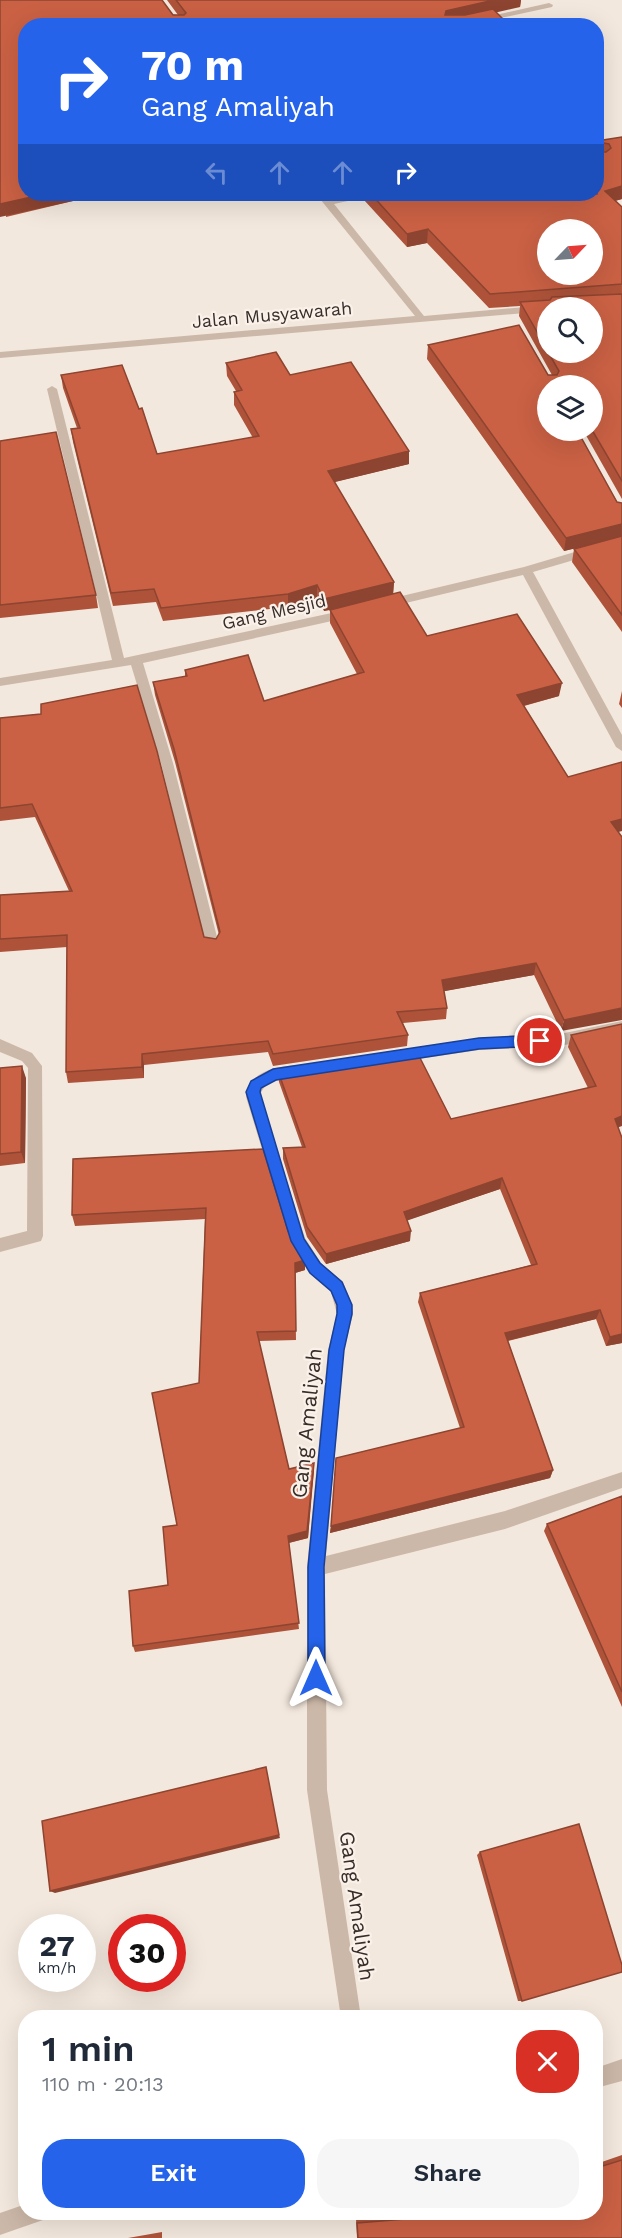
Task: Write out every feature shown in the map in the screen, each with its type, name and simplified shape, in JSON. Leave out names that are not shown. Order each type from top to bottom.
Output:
[{"type":"street","points":[[488,18],[549,5]]},
{"type":"street","points":[[333,201],[328,202],[421,318]]},
{"type":"street","name":"Jalan Musyawarah","points":[[0,355],[421,318],[512,316],[537,310]]},
{"type":"street","points":[[52,389],[119,663]]},
{"type":"street","name":"Gang Mesjid","points":[[0,682],[136,660],[368,608],[526,570],[622,542]]},
{"type":"street","points":[[526,570],[622,747]]},
{"type":"street","points":[[136,660],[168,763],[212,945]]},
{"type":"street","points":[[388,1058],[479,1044],[560,1040],[622,1027]]},
{"type":"street","points":[[0,1045],[27,1057],[35,1066],[35,1236],[0,1245]]},
{"type":"street","name":"Gang Amaliyah","points":[[319,1068],[273,1074],[256,1085],[253,1092],[298,1241],[315,1268],[337,1287],[345,1314],[336,1350],[316,1567],[317,1790],[350,2010]]},
{"type":"street","points":[[316,1567],[505,1520],[622,1480]]},
{"type":"street","points":[[603,2076],[622,2070]]},
{"type":"street","points":[[0,2224],[18,2218]]},
{"type":"building","points":[[0,0],[162,0],[173,15],[184,15],[186,13],[176,0],[494,0],[446,11],[445,15],[465,15],[493,9],[502,18],[18,18],[18,200],[0,204]]},
{"type":"building","points":[[622,137],[622,186],[605,191],[622,207],[622,284],[490,294],[428,229],[407,234],[377,201],[604,201],[604,152],[611,148],[609,144],[604,143],[604,140]]},
{"type":"building","points":[[622,294],[622,481],[598,441],[603,441],[603,375],[557,375],[559,371],[554,363],[603,363],[603,297],[552,297]]},
{"type":"building","points":[[537,301],[537,332],[520,302]]},
{"type":"building","points":[[519,325],[537,356],[537,363],[541,363],[548,375],[537,375],[537,441],[583,441],[617,502],[622,503],[622,524],[566,538],[428,345]]},
{"type":"building","points":[[276,352],[290,375],[351,362],[409,451],[328,471],[394,582],[324,599],[317,585],[288,594],[161,608],[154,589],[111,593],[71,429],[80,428],[61,375],[122,365],[139,409],[142,408],[157,454],[259,436],[234,392],[242,390],[226,363]]},
{"type":"building","points":[[56,432],[96,595],[0,605],[0,441]]},
{"type":"building","points":[[622,536],[622,615],[574,549]]},
{"type":"building","points":[[400,592],[427,636],[517,614],[562,683],[517,695],[568,777],[622,762],[622,819],[611,822],[622,837],[622,1008],[564,1020],[536,963],[442,980],[447,1008],[397,1012],[408,1035],[273,1054],[268,1041],[142,1054],[142,1067],[66,1072],[67,935],[0,939],[0,895],[72,891],[32,804],[0,808],[0,718],[41,714],[41,704],[137,685],[157,751],[204,937],[216,939],[220,932],[174,749],[153,682],[187,676],[185,670],[248,655],[264,701],[364,672],[330,610]]},
{"type":"building","points":[[622,1024],[622,1116],[615,1119],[622,1138],[622,1334],[610,1337],[600,1310],[505,1333],[553,1470],[331,1526],[336,1458],[464,1427],[420,1293],[537,1264],[502,1178],[404,1212],[411,1231],[326,1254],[307,1227],[283,1148],[305,1147],[278,1071],[416,1050],[451,1119],[596,1086],[571,1035]]},
{"type":"building","points":[[22,1066],[21,1152],[0,1154],[0,1068]]},
{"type":"building","points":[[263,1149],[288,1231],[305,1260],[295,1263],[296,1331],[257,1332],[289,1469],[314,1463],[307,1531],[288,1536],[299,1623],[133,1646],[129,1591],[168,1585],[163,1527],[177,1525],[152,1393],[199,1383],[206,1208],[72,1215],[73,1159]]},
{"type":"building","points":[[622,1496],[622,1692],[547,1524]]},
{"type":"building","points":[[266,1767],[279,1835],[50,1891],[42,1821]]},
{"type":"building","points":[[579,1824],[622,1965],[622,1972],[522,2001],[480,1852]]},
{"type":"building","points":[[622,2160],[622,2238],[358,2238],[357,2223],[393,2220],[603,2220],[603,2166]]},
{"type":"route","points":[[316,1678],[316,1567],[336,1350],[345,1314],[342,1297],[337,1287],[315,1268],[298,1241],[253,1092],[261,1080],[273,1074],[479,1044],[540,1041]]}]
